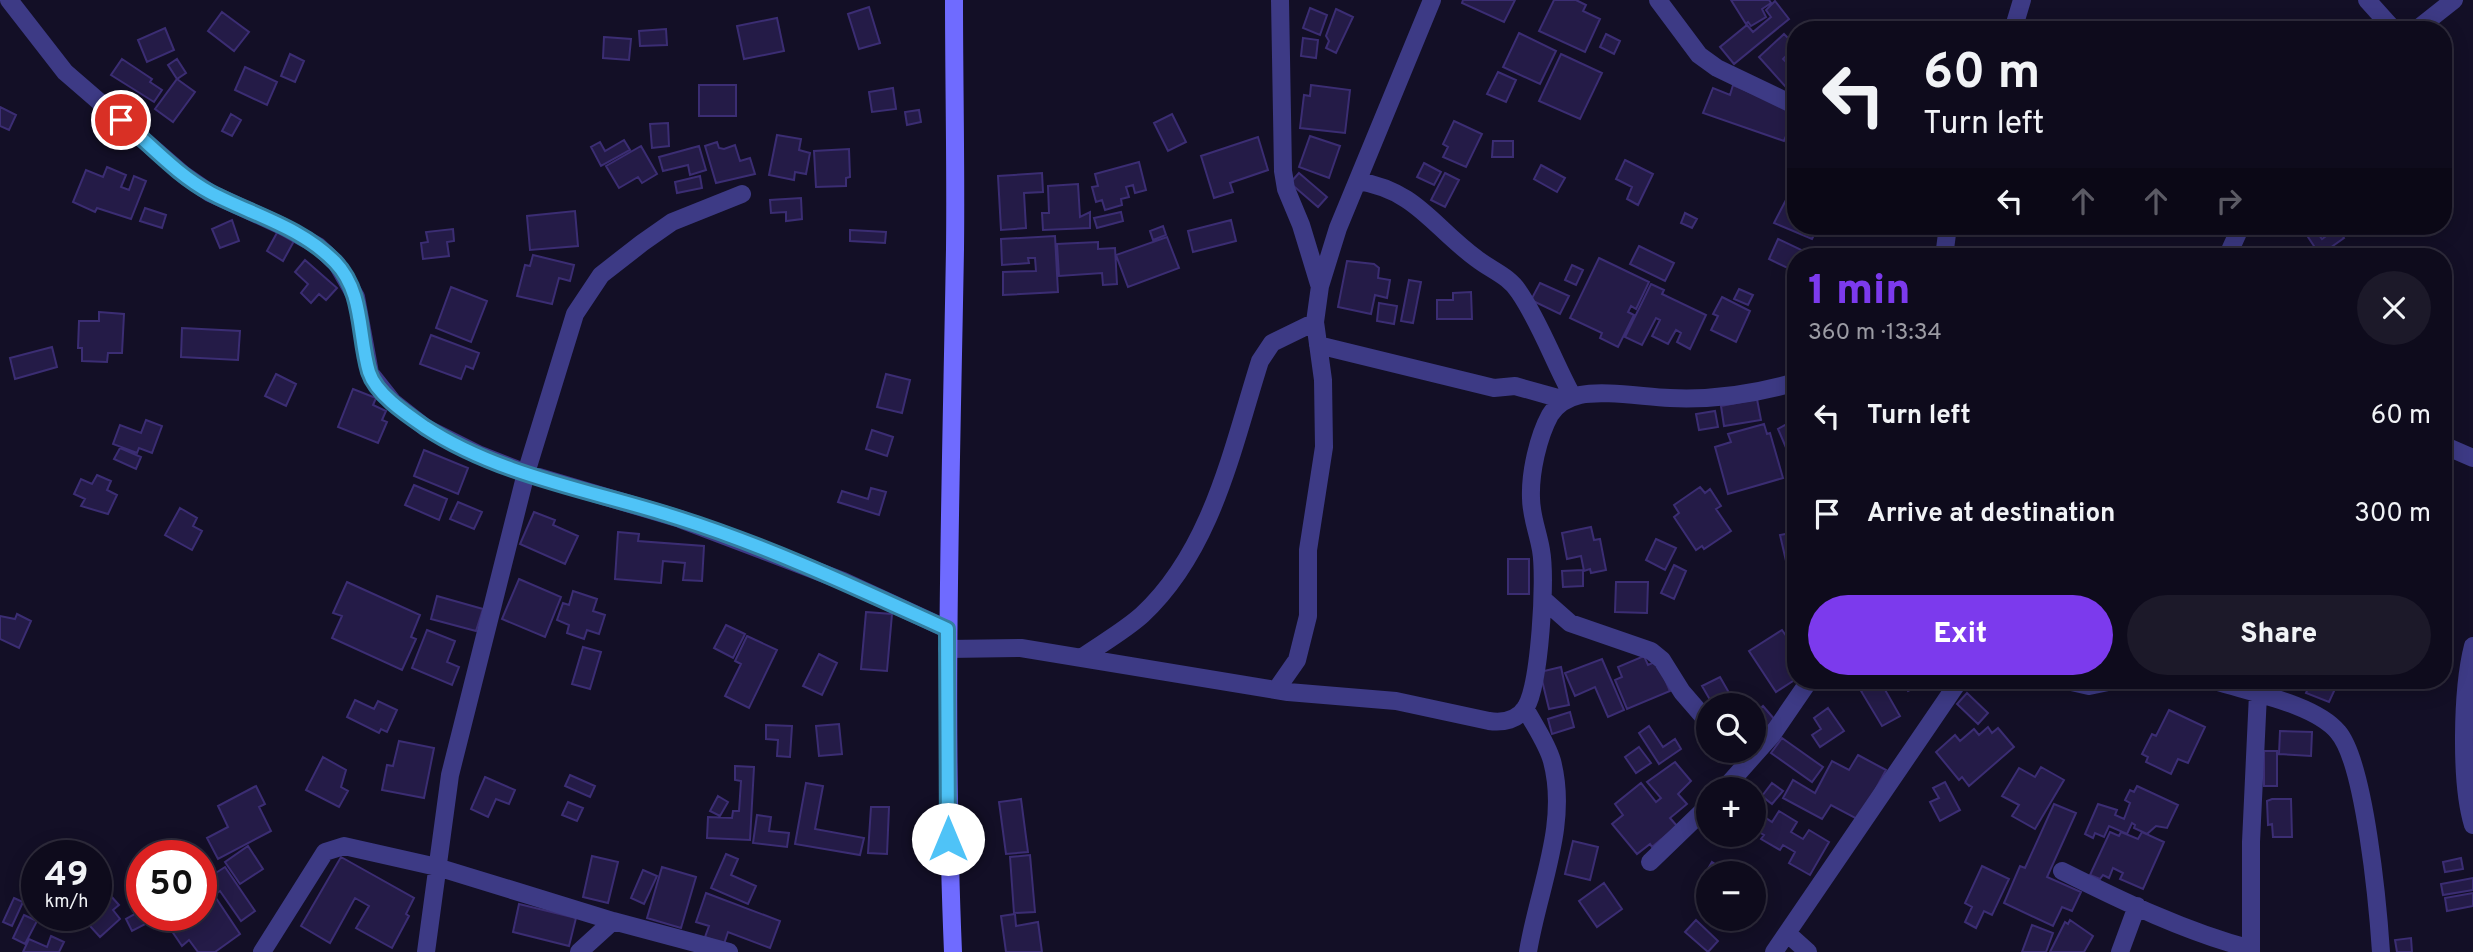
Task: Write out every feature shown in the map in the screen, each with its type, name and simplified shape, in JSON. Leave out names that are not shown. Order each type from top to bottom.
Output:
[{"type":"main road","points":[[953,952],[948,839],[947,629],[955,246],[954,0]]},
{"type":"street","points":[[9,0],[65,72],[184,175],[210,193],[294,232],[318,246],[337,264],[355,297],[370,373],[393,402],[426,428],[480,455],[526,472],[680,519],[843,581],[947,629]]},
{"type":"street","points":[[1280,0],[1283,172],[1286,189],[1301,225],[1320,286]]},
{"type":"street","points":[[1276,690],[1297,660],[1308,616],[1308,551],[1324,447],[1323,380],[1315,322],[1325,263],[1432,0]]},
{"type":"street","points":[[1658,0],[1699,55],[1717,68],[1787,102]]},
{"type":"street","points":[[2016,21],[2022,0]]},
{"type":"street","points":[[2367,0],[2386,21]]},
{"type":"street","points":[[2427,21],[2454,0]]},
{"type":"street","points":[[1358,181],[1384,186],[1410,200],[1478,260],[1502,274],[1518,290],[1569,399]]},
{"type":"street","points":[[426,952],[450,775],[526,472],[575,313],[601,275],[671,222],[743,194]]},
{"type":"street","points":[[1081,658],[1141,615],[1177,575],[1210,516],[1260,361],[1272,342],[1315,322]]},
{"type":"street","points":[[1318,345],[1494,388],[1515,386],[1569,399]]},
{"type":"street","points":[[947,649],[1021,648],[1276,690],[1396,701],[1500,722],[1514,718],[1525,708],[1531,692],[1544,600],[1541,551],[1531,496],[1542,437],[1550,416],[1569,399],[1583,394],[1674,399],[1744,395],[1787,384]]},
{"type":"street","points":[[2452,449],[2473,458]]},
{"type":"street","points":[[1544,600],[1570,623],[1651,651],[1662,660],[1682,692],[1696,708]]},
{"type":"street","points":[[2473,646],[2468,666],[2465,744],[2468,809],[2473,825]]},
{"type":"street","points":[[1766,739],[1772,735],[1804,689]]},
{"type":"street","points":[[1774,952],[1954,689]]},
{"type":"street","points":[[2240,689],[2318,718],[2338,732],[2351,758],[2361,798],[2381,952]]},
{"type":"street","points":[[2062,871],[2137,906],[2251,951],[2251,842],[2258,695]]},
{"type":"street","points":[[1525,708],[1551,759],[1557,796],[1554,832],[1528,952]]},
{"type":"street","points":[[1650,862],[1696,818]]},
{"type":"street","points":[[262,952],[309,882],[325,852],[344,846],[437,867],[613,922],[729,952]]},
{"type":"street","points":[[2120,952],[2137,906]]},
{"type":"street","points":[[579,952],[613,922]]},
{"type":"street","points":[[1788,934],[1808,952]]},
{"type":"building","points":[[1463,0],[1515,0],[1504,22],[1462,3]]},
{"type":"building","points":[[1554,0],[1576,0],[1586,5],[1583,11],[1600,19],[1585,52],[1539,31]]},
{"type":"building","points":[[1731,0],[1769,0],[1771,3],[1762,9],[1766,17],[1751,26],[1748,22],[1746,24]]},
{"type":"building","points":[[1775,1],[1789,19],[1734,64],[1720,47],[1747,25],[1753,32],[1771,17],[1766,10]]},
{"type":"building","points":[[869,7],[880,43],[859,49],[848,14]]},
{"type":"building","points":[[1310,8],[1327,15],[1320,35],[1303,28]]},
{"type":"building","points":[[1336,9],[1353,17],[1336,53],[1326,48],[1329,41],[1326,36]]},
{"type":"building","points":[[222,12],[249,32],[234,51],[208,31]]},
{"type":"building","points":[[777,18],[784,51],[744,59],[737,26]]},
{"type":"building","points":[[165,28],[174,50],[147,62],[138,40]]},
{"type":"building","points":[[666,29],[667,45],[640,46],[639,31]]},
{"type":"building","points":[[1519,33],[1556,51],[1540,84],[1503,67]]},
{"type":"building","points":[[1606,34],[1620,41],[1614,54],[1600,47]]},
{"type":"building","points":[[1784,34],[1787,37],[1787,55],[1783,59],[1787,63],[1787,88],[1759,57]]},
{"type":"building","points":[[604,37],[631,39],[629,60],[603,58]]},
{"type":"building","points":[[1303,38],[1318,40],[1316,58],[1301,56]]},
{"type":"building","points":[[290,54],[304,61],[295,82],[281,76]]},
{"type":"building","points":[[1561,54],[1602,73],[1580,119],[1539,101]]},
{"type":"building","points":[[122,59],[152,79],[150,82],[162,90],[154,102],[111,75]]},
{"type":"building","points":[[177,59],[186,73],[177,79],[168,65]]},
{"type":"building","points":[[245,67],[277,82],[267,105],[235,90]]},
{"type":"building","points":[[1498,72],[1516,80],[1506,102],[1487,94]]},
{"type":"building","points":[[177,79],[195,92],[173,122],[155,109]]},
{"type":"building","points":[[699,85],[736,85],[736,116],[699,116]]},
{"type":"building","points":[[1311,85],[1350,90],[1345,133],[1300,128],[1304,95],[1310,96]]},
{"type":"building","points":[[1733,85],[1787,108],[1787,134],[1784,141],[1703,113],[1713,88],[1730,95]]},
{"type":"building","points":[[893,88],[896,109],[872,112],[869,92]]},
{"type":"building","points":[[0,107],[16,115],[9,130],[0,126]]},
{"type":"building","points":[[919,110],[921,122],[907,125],[905,112]]},
{"type":"building","points":[[231,114],[241,120],[232,136],[222,131]]},
{"type":"building","points":[[1172,114],[1186,142],[1168,151],[1154,123]]},
{"type":"building","points":[[1454,121],[1482,134],[1466,167],[1443,157],[1448,147],[1443,144]]},
{"type":"building","points":[[668,123],[669,146],[652,148],[650,124]]},
{"type":"building","points":[[777,135],[801,139],[799,150],[810,153],[806,174],[795,172],[794,180],[769,175]]},
{"type":"building","points":[[1310,136],[1340,146],[1329,178],[1299,167]]},
{"type":"building","points":[[1258,137],[1268,170],[1230,183],[1233,192],[1214,198],[1201,156]]},
{"type":"building","points":[[624,140],[630,150],[601,166],[591,147],[600,142],[605,151]]},
{"type":"building","points":[[1493,141],[1513,141],[1513,157],[1492,157]]},
{"type":"building","points":[[717,142],[719,148],[724,149],[735,145],[740,161],[750,158],[755,174],[716,183],[705,146]]},
{"type":"building","points":[[641,146],[657,174],[642,183],[638,177],[619,188],[606,166]]},
{"type":"building","points":[[699,146],[706,170],[690,175],[688,165],[663,171],[659,157]]},
{"type":"building","points":[[849,149],[850,177],[846,178],[846,186],[816,187],[814,151]]},
{"type":"building","points":[[1625,160],[1653,174],[1638,205],[1627,199],[1632,187],[1616,179]]},
{"type":"building","points":[[1139,162],[1146,190],[1135,193],[1133,185],[1126,187],[1129,197],[1121,199],[1122,205],[1105,210],[1102,200],[1096,202],[1092,187],[1098,186],[1095,174]]},
{"type":"building","points":[[1424,163],[1441,172],[1434,185],[1417,177]]},
{"type":"building","points":[[1541,165],[1565,178],[1557,192],[1534,179]]},
{"type":"building","points":[[107,167],[126,175],[121,187],[129,190],[134,176],[146,181],[131,219],[97,208],[95,212],[73,202],[86,170],[103,177]]},
{"type":"building","points":[[1042,173],[1043,192],[1024,193],[1026,228],[1001,230],[998,176]]},
{"type":"building","points":[[1299,173],[1327,197],[1318,207],[1290,183]]},
{"type":"building","points":[[1445,173],[1459,180],[1445,207],[1431,200]]},
{"type":"building","points":[[700,176],[702,188],[677,193],[675,182]]},
{"type":"building","points":[[1078,184],[1080,217],[1090,212],[1090,228],[1043,230],[1042,213],[1049,213],[1048,186]]},
{"type":"building","points":[[801,198],[802,219],[786,221],[786,212],[771,213],[770,200]]},
{"type":"building","points":[[1787,198],[1787,228],[1774,223]]},
{"type":"building","points":[[145,208],[166,215],[162,228],[140,221]]},
{"type":"building","points":[[575,211],[578,246],[530,250],[527,216]]},
{"type":"building","points":[[1121,212],[1123,221],[1097,228],[1094,218]]},
{"type":"building","points":[[1685,213],[1697,219],[1692,228],[1681,223]]},
{"type":"building","points":[[232,220],[239,241],[220,248],[212,229]]},
{"type":"building","points":[[1231,220],[1236,241],[1193,252],[1188,231]]},
{"type":"building","points":[[1163,226],[1166,235],[1153,240],[1150,231]]},
{"type":"building","points":[[453,229],[454,241],[447,242],[449,256],[423,259],[421,243],[428,242],[426,232]]},
{"type":"building","points":[[850,230],[886,232],[885,243],[850,241]]},
{"type":"building","points":[[278,231],[294,241],[283,261],[267,251]]},
{"type":"building","points":[[2319,235],[2322,239],[2327,235],[2342,235],[2344,238],[2330,248],[2315,248],[2308,237]]},
{"type":"building","points":[[1055,236],[1058,292],[1003,295],[1003,272],[1036,271],[1035,258],[1028,258],[1029,263],[1002,265],[1001,239]]},
{"type":"building","points":[[1167,237],[1179,268],[1128,287],[1116,255]]},
{"type":"building","points":[[1778,239],[1797,248],[1787,248],[1787,268],[1769,259]]},
{"type":"building","points":[[1098,242],[1098,249],[1115,248],[1117,284],[1103,285],[1102,273],[1059,276],[1057,244]]},
{"type":"building","points":[[1639,246],[1674,263],[1665,281],[1630,264]]},
{"type":"building","points":[[533,255],[574,265],[570,281],[559,278],[552,304],[517,296],[525,265],[530,266]]},
{"type":"building","points":[[1599,258],[1649,282],[1636,309],[1631,306],[1628,312],[1634,315],[1618,347],[1600,338],[1602,333],[1570,318]]},
{"type":"building","points":[[305,260],[337,288],[326,300],[319,294],[311,303],[301,293],[308,284],[295,272]]},
{"type":"building","points":[[1347,261],[1374,264],[1379,268],[1378,278],[1390,280],[1387,298],[1375,295],[1371,314],[1338,307]]},
{"type":"building","points":[[1572,265],[1583,270],[1576,285],[1565,280]]},
{"type":"building","points":[[1409,280],[1421,282],[1413,323],[1401,321]]},
{"type":"building","points":[[1540,283],[1569,296],[1560,314],[1531,300]]},
{"type":"building","points":[[1651,284],[1664,290],[1662,294],[1706,315],[1690,349],[1677,342],[1681,333],[1676,330],[1668,344],[1652,336],[1660,320],[1656,318],[1642,345],[1625,337]]},
{"type":"building","points":[[451,287],[487,301],[471,342],[436,328]]},
{"type":"building","points":[[1739,289],[1753,295],[1748,305],[1734,299]]},
{"type":"building","points":[[1471,292],[1472,319],[1437,319],[1437,300],[1453,300],[1453,293]]},
{"type":"building","points":[[1722,297],[1750,311],[1736,342],[1711,330],[1718,316],[1713,314]]},
{"type":"building","points":[[1379,303],[1397,306],[1394,324],[1377,321]]},
{"type":"building","points":[[99,312],[124,314],[122,353],[108,353],[107,362],[82,361],[82,348],[78,348],[79,321],[99,321]]},
{"type":"building","points":[[182,328],[240,331],[238,360],[181,357]]},
{"type":"building","points":[[431,335],[479,353],[473,369],[466,366],[461,379],[420,364]]},
{"type":"building","points":[[52,347],[57,367],[15,379],[10,358]]},
{"type":"building","points":[[276,374],[296,384],[286,406],[265,396]]},
{"type":"building","points":[[886,374],[910,380],[902,413],[877,407]]},
{"type":"building","points":[[353,389],[376,398],[373,405],[386,411],[382,420],[387,422],[378,443],[338,427]]},
{"type":"building","points":[[1757,399],[1761,420],[1724,426],[1721,406]]},
{"type":"building","points":[[1715,411],[1718,427],[1699,430],[1696,414]]},
{"type":"building","points":[[146,420],[162,426],[152,453],[139,448],[137,453],[113,444],[120,425],[141,433]]},
{"type":"building","points":[[1764,424],[1767,434],[1770,433],[1783,478],[1728,494],[1715,447],[1731,442],[1728,434]]},
{"type":"building","points":[[1787,424],[1787,450],[1778,429]]},
{"type":"building","points":[[872,430],[893,437],[887,456],[866,449]]},
{"type":"building","points":[[120,448],[141,457],[136,469],[114,459]]},
{"type":"building","points":[[424,450],[468,468],[458,494],[414,476]]},
{"type":"building","points":[[97,475],[111,481],[107,490],[117,495],[108,514],[81,506],[85,499],[74,494],[81,479],[92,484]]},
{"type":"building","points":[[414,485],[447,499],[439,520],[405,505]]},
{"type":"building","points":[[1700,487],[1705,493],[1710,489],[1721,506],[1716,509],[1731,531],[1704,549],[1702,546],[1696,550],[1674,517],[1679,513],[1674,505]]},
{"type":"building","points":[[871,488],[886,492],[879,515],[838,502],[842,491],[868,499]]},
{"type":"building","points":[[458,502],[482,512],[474,529],[450,519]]},
{"type":"building","points":[[180,508],[197,518],[193,526],[202,531],[192,550],[165,535]]},
{"type":"building","points":[[534,512],[555,520],[553,525],[578,536],[565,564],[520,544]]},
{"type":"building","points":[[1591,527],[1594,540],[1600,539],[1606,570],[1591,573],[1590,569],[1584,571],[1581,556],[1567,559],[1562,533]]},
{"type":"building","points":[[618,532],[639,534],[638,541],[704,546],[702,581],[683,580],[685,563],[663,561],[661,583],[615,579]]},
{"type":"building","points":[[1787,534],[1787,561],[1786,561],[1780,535]]},
{"type":"building","points":[[1656,539],[1676,548],[1665,570],[1646,560]]},
{"type":"building","points":[[1508,559],[1529,559],[1529,594],[1508,594]]},
{"type":"building","points":[[1674,565],[1686,571],[1674,599],[1661,593]]},
{"type":"building","points":[[1583,570],[1583,586],[1563,587],[1562,571]]},
{"type":"building","points":[[519,579],[561,597],[545,637],[502,619]]},
{"type":"building","points":[[347,582],[420,615],[411,637],[416,639],[402,670],[332,638],[342,616],[333,613]]},
{"type":"building","points":[[1616,582],[1648,582],[1647,613],[1615,612]]},
{"type":"building","points":[[573,591],[597,599],[593,611],[605,615],[599,634],[587,630],[584,639],[567,633],[569,625],[557,620],[563,603],[569,605]]},
{"type":"building","points":[[437,596],[483,609],[476,631],[431,619]]},
{"type":"building","points":[[866,612],[892,614],[887,671],[861,669]]},
{"type":"building","points":[[17,614],[31,621],[19,648],[0,639],[0,616],[15,619]]},
{"type":"building","points":[[726,625],[745,634],[733,658],[714,648]]},
{"type":"building","points":[[427,630],[455,641],[447,662],[459,667],[452,685],[412,668]]},
{"type":"building","points":[[1782,630],[1787,637],[1787,685],[1776,692],[1749,651]]},
{"type":"building","points":[[747,636],[777,650],[749,708],[725,696],[741,664],[735,661]]},
{"type":"building","points":[[583,647],[601,652],[590,689],[572,684]]},
{"type":"building","points":[[819,654],[837,663],[822,695],[803,686]]},
{"type":"building","points":[[1644,656],[1648,665],[1657,661],[1670,691],[1627,709],[1615,680],[1622,677],[1618,667]]},
{"type":"building","points":[[1602,659],[1624,710],[1608,717],[1595,687],[1575,696],[1565,673]]},
{"type":"building","points":[[1561,667],[1569,705],[1549,709],[1540,672]]},
{"type":"building","points":[[1720,677],[1729,693],[1706,693],[1702,686]]},
{"type":"building","points":[[1885,689],[1900,716],[1882,726],[1861,691]]},
{"type":"building","points":[[2308,689],[2335,689],[2329,702],[2306,693]]},
{"type":"building","points":[[1967,693],[1988,713],[1978,724],[1957,704]]},
{"type":"building","points":[[355,700],[374,709],[378,701],[397,710],[387,732],[381,729],[379,733],[347,717]]},
{"type":"building","points":[[1828,708],[1844,731],[1820,747],[1812,735],[1821,729],[1814,718]]},
{"type":"building","points":[[1766,710],[1775,720],[1766,728]]},
{"type":"building","points":[[2169,710],[2205,727],[2188,763],[2178,759],[2171,774],[2146,762],[2148,757],[2142,754],[2152,734],[2156,736]]},
{"type":"building","points":[[1570,712],[1574,727],[1552,734],[1548,719]]},
{"type":"building","points":[[839,724],[842,754],[819,756],[816,726]]},
{"type":"building","points":[[766,725],[792,726],[790,757],[777,756],[778,740],[766,739]]},
{"type":"building","points":[[1649,726],[1663,747],[1675,739],[1681,749],[1659,764],[1639,733]]},
{"type":"building","points":[[1988,727],[1992,733],[1998,728],[2014,747],[1969,786],[1962,777],[1959,780],[1936,752],[1955,735],[1960,741],[1974,729],[1979,735]]},
{"type":"building","points":[[2280,731],[2312,732],[2311,756],[2279,754]]},
{"type":"building","points":[[1782,738],[1823,767],[1812,782],[1771,753]]},
{"type":"building","points":[[399,741],[434,748],[424,798],[382,790],[387,765],[393,766]]},
{"type":"building","points":[[1639,747],[1651,763],[1636,773],[1625,757]]},
{"type":"building","points":[[2264,751],[2277,751],[2277,786],[2264,786]]},
{"type":"building","points":[[1858,755],[1886,770],[1859,820],[1831,805],[1822,819],[1783,798],[1793,780],[1815,793],[1832,761],[1849,770]]},
{"type":"building","points":[[323,757],[346,770],[341,787],[348,791],[339,807],[306,790]]},
{"type":"building","points":[[1675,762],[1691,781],[1678,794],[1687,804],[1670,818],[1677,826],[1652,847],[1650,844],[1637,854],[1612,824],[1623,815],[1615,804],[1641,783],[1656,802],[1661,798],[1647,782]]},
{"type":"building","points":[[735,766],[754,767],[750,840],[707,838],[708,817],[732,818],[733,811],[739,811],[741,781],[735,780]]},
{"type":"building","points":[[2041,767],[2064,780],[2035,829],[2012,816],[2019,805],[2002,796],[2019,768],[2035,777]]},
{"type":"building","points":[[570,775],[595,786],[590,797],[565,786]]},
{"type":"building","points":[[485,777],[515,790],[509,804],[496,799],[488,817],[471,809]]},
{"type":"building","points":[[1945,782],[1960,810],[1940,821],[1930,802],[1939,798],[1933,788]]},
{"type":"building","points":[[806,783],[823,786],[815,829],[864,838],[860,855],[795,844]]},
{"type":"building","points":[[1772,783],[1783,791],[1772,804],[1766,799],[1766,791]]},
{"type":"building","points":[[256,786],[265,804],[259,807],[271,831],[218,859],[217,840],[207,838],[228,827],[218,806]]},
{"type":"building","points":[[2137,786],[2178,805],[2167,828],[2156,826],[2147,834],[2134,828],[2132,823],[2127,834],[2109,826],[2104,837],[2095,833],[2093,838],[2085,834],[2098,804],[2117,810],[2115,815],[2124,819],[2130,803],[2125,800],[2130,790],[2134,792]]},
{"type":"building","points":[[718,796],[728,802],[720,816],[710,811]]},
{"type":"building","points":[[1021,799],[1028,852],[1006,854],[999,802]]},
{"type":"building","points":[[2291,799],[2292,837],[2273,837],[2272,824],[2268,825],[2267,801]]},
{"type":"building","points":[[568,802],[583,808],[577,821],[562,815]]},
{"type":"building","points":[[2054,804],[2076,813],[2047,877],[2081,892],[2072,911],[2062,907],[2053,926],[2004,903],[2020,866],[2025,868]]},
{"type":"building","points":[[871,807],[889,807],[887,854],[868,853]]},
{"type":"building","points":[[1779,811],[1797,822],[1791,832],[1803,839],[1809,830],[1829,842],[1810,875],[1789,863],[1795,852],[1783,845],[1780,850],[1766,842],[1766,818],[1772,822]]},
{"type":"building","points":[[757,815],[771,817],[769,831],[789,833],[787,847],[753,843]]},
{"type":"building","points":[[2110,832],[2119,836],[2121,832],[2138,839],[2142,832],[2164,842],[2143,889],[2120,879],[2123,873],[2113,868],[2109,878],[2103,875],[2100,879],[2090,875]]},
{"type":"building","points":[[1573,841],[1598,847],[1590,880],[1565,874]]},
{"type":"building","points":[[248,846],[263,869],[240,884],[225,862]]},
{"type":"building","points":[[726,854],[738,859],[731,875],[756,886],[748,904],[711,888]]},
{"type":"building","points":[[1030,855],[1035,912],[1014,913],[1010,857]]},
{"type":"building","points":[[592,856],[618,862],[608,903],[583,897]]},
{"type":"building","points":[[341,857],[414,898],[406,914],[409,916],[392,948],[356,928],[369,906],[355,898],[330,943],[301,926]]},
{"type":"building","points":[[2461,858],[2463,869],[2445,872],[2443,862]]},
{"type":"building","points":[[1982,866],[2009,879],[1992,915],[1984,911],[1976,928],[1965,922],[1972,907],[1965,903]]},
{"type":"building","points":[[225,867],[255,911],[241,921],[220,891],[217,893],[217,872]]},
{"type":"building","points":[[662,867],[696,877],[681,928],[647,918]]},
{"type":"building","points":[[643,870],[657,876],[644,904],[631,898]]},
{"type":"building","points":[[2473,878],[2473,890],[2443,895],[2441,884]]},
{"type":"building","points":[[1604,883],[1622,909],[1597,927],[1579,901]]},
{"type":"building","points":[[706,893],[780,921],[770,948],[728,932],[724,944],[705,937],[709,926],[696,922]]},
{"type":"building","points":[[2473,893],[2473,906],[2447,911],[2445,898]]},
{"type":"building","points":[[112,897],[119,905],[113,910],[120,919],[112,926]]},
{"type":"building","points":[[14,898],[21,901],[12,926],[3,922]]},
{"type":"building","points":[[217,900],[240,934],[215,952],[198,952],[189,940],[182,946],[172,931],[217,931]]},
{"type":"building","points":[[519,904],[576,918],[569,946],[513,932]]},
{"type":"building","points":[[1015,914],[1016,926],[1038,922],[1042,952],[1006,952],[1001,916]]},
{"type":"building","points":[[1696,920],[1696,931],[1708,931],[1718,941],[1708,952],[1685,932]]},
{"type":"building","points":[[2070,920],[2093,936],[2084,952],[2050,952],[2065,922],[2068,924]]},
{"type":"building","points":[[21,921],[21,931],[32,931],[25,944],[13,938]]},
{"type":"building","points":[[2032,925],[2053,933],[2046,952],[2022,952]]},
{"type":"building","points":[[95,931],[107,931],[100,937]]},
{"type":"building","points":[[51,936],[64,942],[59,952],[23,952],[29,939],[47,947]]},
{"type":"building","points":[[2411,938],[2412,952],[2397,952],[2395,940]]},
{"type":"route","points":[[121,120],[184,175],[210,193],[244,207],[318,246],[337,264],[355,297],[370,373],[380,389],[393,402],[426,428],[480,455],[526,472],[680,519],[843,581],[947,629],[948,839]]}]
